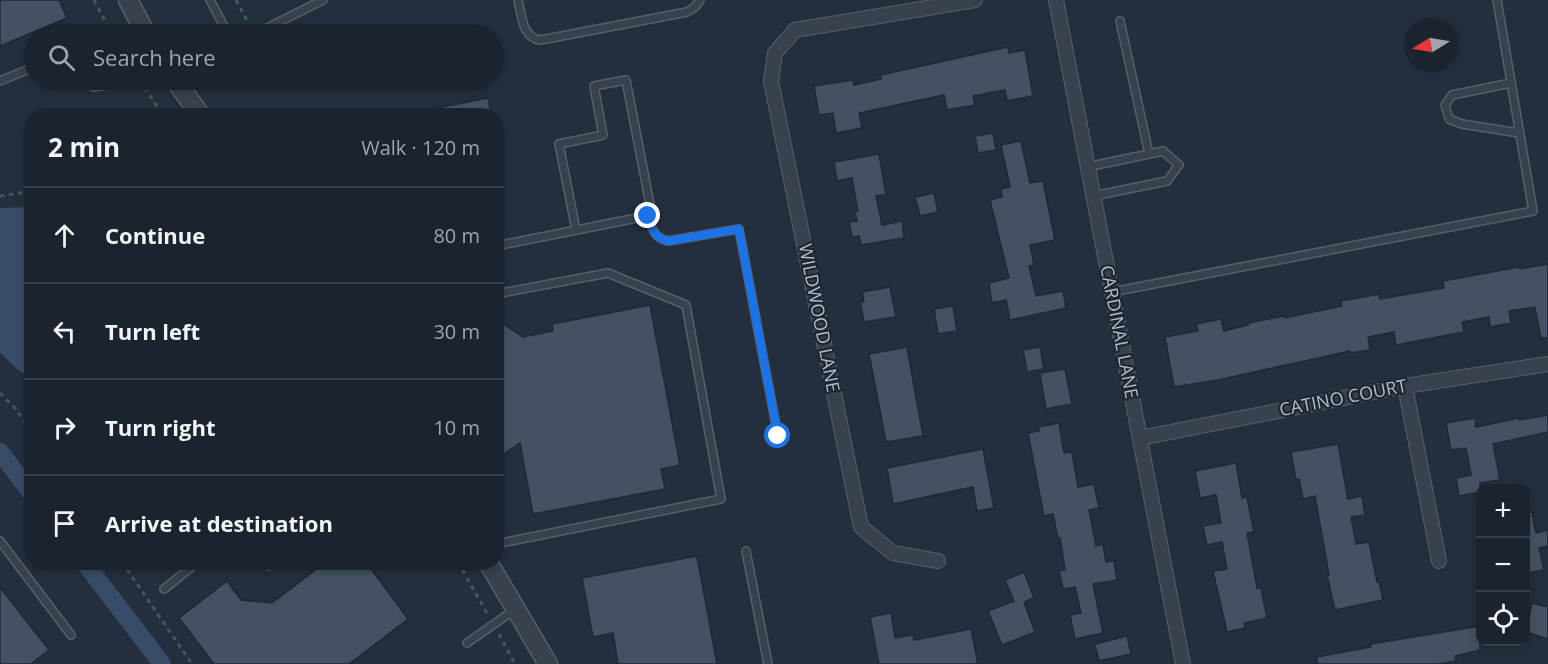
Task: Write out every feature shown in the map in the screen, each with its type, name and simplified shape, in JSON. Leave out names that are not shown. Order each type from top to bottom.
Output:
[{"type":"street","points":[[128,0],[141,24]]},
{"type":"street","name":"WILDWOOD LANE","points":[[938,561],[893,553],[861,527],[771,81],[775,53],[795,30],[975,0]]},
{"type":"street","name":"CARDINAL LANE","points":[[1056,0],[1183,664]]},
{"type":"street","points":[[182,90],[195,108]]},
{"type":"street","name":"CATINO COURT","points":[[1140,438],[1405,386],[1548,364]]},
{"type":"street","points":[[1405,386],[1439,561]]},
{"type":"street","points":[[493,570],[548,664]]},
{"type":"lane","points":[[210,0],[223,24]]},
{"type":"lane","points":[[275,24],[323,0]]},
{"type":"lane","points":[[519,0],[527,34],[534,39],[541,40],[687,12],[695,8],[700,0]]},
{"type":"lane","points":[[1112,292],[1533,211],[1497,0]]},
{"type":"lane","points":[[1120,21],[1149,154]]},
{"type":"lane","points":[[0,81],[24,71]]},
{"type":"lane","points":[[504,244],[652,215],[626,80],[594,86],[603,135],[559,144],[576,230]]},
{"type":"lane","points":[[1511,83],[1452,94],[1445,105],[1449,119],[1462,124],[1520,133]]},
{"type":"lane","points":[[1087,166],[1163,151],[1179,165],[1167,182],[1093,196]]},
{"type":"lane","points":[[648,216],[654,234],[668,241],[739,229],[778,436]]},
{"type":"lane","points":[[504,292],[608,273],[687,305],[721,499],[504,542]]},
{"type":"lane","points":[[0,541],[71,635]]},
{"type":"lane","points":[[746,551],[768,664]]},
{"type":"lane","points":[[164,589],[188,570]]},
{"type":"lane","points":[[467,643],[516,609]]},
{"type":"path","points":[[94,0],[107,24]]},
{"type":"path","points":[[236,0],[249,24]]},
{"type":"path","points":[[146,90],[158,108]]},
{"type":"path","points":[[0,196],[24,192]]},
{"type":"path","points":[[0,393],[24,421]]},
{"type":"path","points":[[127,570],[192,664]]},
{"type":"water","points":[[24,207],[24,373],[0,353],[0,208]]},
{"type":"building","points":[[0,0],[59,0],[67,18],[53,24],[24,24],[24,36],[0,46]]},
{"type":"building","points":[[1008,47],[1009,53],[1025,50],[1033,96],[1007,101],[1005,90],[973,96],[975,105],[947,110],[944,95],[859,113],[862,128],[836,133],[833,113],[819,115],[814,86],[853,80],[854,85],[881,79],[880,75]]},
{"type":"building","points":[[488,98],[490,108],[437,108]]},
{"type":"building","points":[[993,133],[996,150],[978,153],[975,136]]},
{"type":"building","points":[[1021,141],[1030,183],[1043,181],[1055,240],[1030,245],[1034,265],[1029,266],[1036,296],[1063,291],[1066,308],[1010,320],[1006,300],[992,303],[989,283],[1009,278],[990,200],[1002,197],[1001,189],[1010,187],[1001,145]]},
{"type":"building","points":[[879,154],[886,195],[876,196],[882,225],[902,221],[904,238],[861,245],[859,236],[852,237],[849,222],[857,221],[855,211],[858,211],[852,178],[837,181],[834,162]]},
{"type":"building","points":[[934,193],[938,212],[920,216],[915,197]]},
{"type":"building","points":[[1548,264],[1548,338],[1541,338],[1535,307],[1509,311],[1511,323],[1490,327],[1489,317],[1462,322],[1464,332],[1396,345],[1394,332],[1368,337],[1370,350],[1350,353],[1350,351],[1218,380],[1174,387],[1165,337],[1198,331],[1196,324],[1221,319],[1224,331],[1248,325],[1248,323],[1342,306],[1341,301],[1379,294],[1380,299],[1444,288],[1443,281]]},
{"type":"building","points":[[890,287],[896,317],[864,322],[860,302],[864,302],[862,292]]},
{"type":"building","points":[[650,305],[680,465],[661,469],[665,489],[533,514],[520,443],[504,454],[504,324],[523,337],[553,331],[552,324]]},
{"type":"building","points":[[953,306],[957,331],[938,334],[934,309]]},
{"type":"building","points":[[907,347],[923,436],[886,442],[869,354]]},
{"type":"building","points":[[1040,347],[1044,369],[1027,372],[1023,350]]},
{"type":"building","points":[[1065,369],[1072,404],[1046,409],[1040,373]]},
{"type":"building","points":[[1548,415],[1548,432],[1493,444],[1500,480],[1476,484],[1476,493],[1459,496],[1456,478],[1471,475],[1466,448],[1451,450],[1446,423],[1475,418],[1476,427],[1519,418],[1519,420]]},
{"type":"building","points":[[1059,423],[1064,453],[1072,452],[1078,487],[1094,484],[1099,508],[1089,510],[1096,546],[1103,544],[1106,562],[1114,561],[1117,580],[1093,584],[1103,633],[1075,639],[1070,615],[1081,613],[1075,587],[1063,589],[1059,571],[1065,570],[1060,538],[1058,538],[1053,514],[1044,516],[1028,433],[1039,431],[1038,427]]},
{"type":"building","points":[[1338,444],[1348,499],[1362,496],[1365,515],[1351,517],[1356,544],[1369,542],[1383,600],[1335,610],[1327,575],[1329,575],[1315,496],[1303,499],[1299,479],[1296,480],[1291,452]]},
{"type":"building","points":[[983,449],[994,508],[977,511],[973,487],[893,504],[887,468]]},
{"type":"building","points":[[1236,463],[1242,498],[1247,497],[1254,532],[1247,533],[1257,588],[1261,588],[1267,618],[1244,623],[1245,628],[1227,632],[1213,571],[1227,569],[1222,542],[1207,545],[1203,526],[1221,523],[1216,495],[1200,498],[1195,471]]},
{"type":"building","points":[[1530,512],[1532,512],[1536,533],[1548,530],[1548,546],[1539,548],[1544,570],[1530,572],[1530,538]]},
{"type":"building","points":[[697,556],[717,664],[618,664],[613,633],[593,637],[582,578]]},
{"type":"building","points":[[315,570],[372,570],[408,619],[349,664],[214,664],[179,618],[227,581],[241,600],[272,603]]},
{"type":"building","points":[[1024,572],[1034,598],[1024,602],[1035,632],[1002,645],[988,611],[1014,601],[1005,580]]},
{"type":"building","points":[[0,587],[49,650],[31,664],[0,664]]},
{"type":"building","points":[[1532,603],[1548,607],[1548,639],[1530,633]]},
{"type":"building","points":[[891,613],[895,638],[913,635],[914,640],[971,629],[978,664],[879,664],[870,617]]},
{"type":"building","points":[[1476,627],[1476,646],[1480,646],[1480,650],[1455,656],[1456,661],[1438,664],[1317,664],[1317,657],[1371,647],[1371,644]]},
{"type":"building","points":[[1127,636],[1131,654],[1099,661],[1095,644]]},
{"type":"waterway","points":[[0,452],[24,484]]},
{"type":"waterway","points":[[90,570],[162,664]]},
{"type":"route","points":[[648,216],[654,234],[668,241],[739,229],[778,436]]}]
